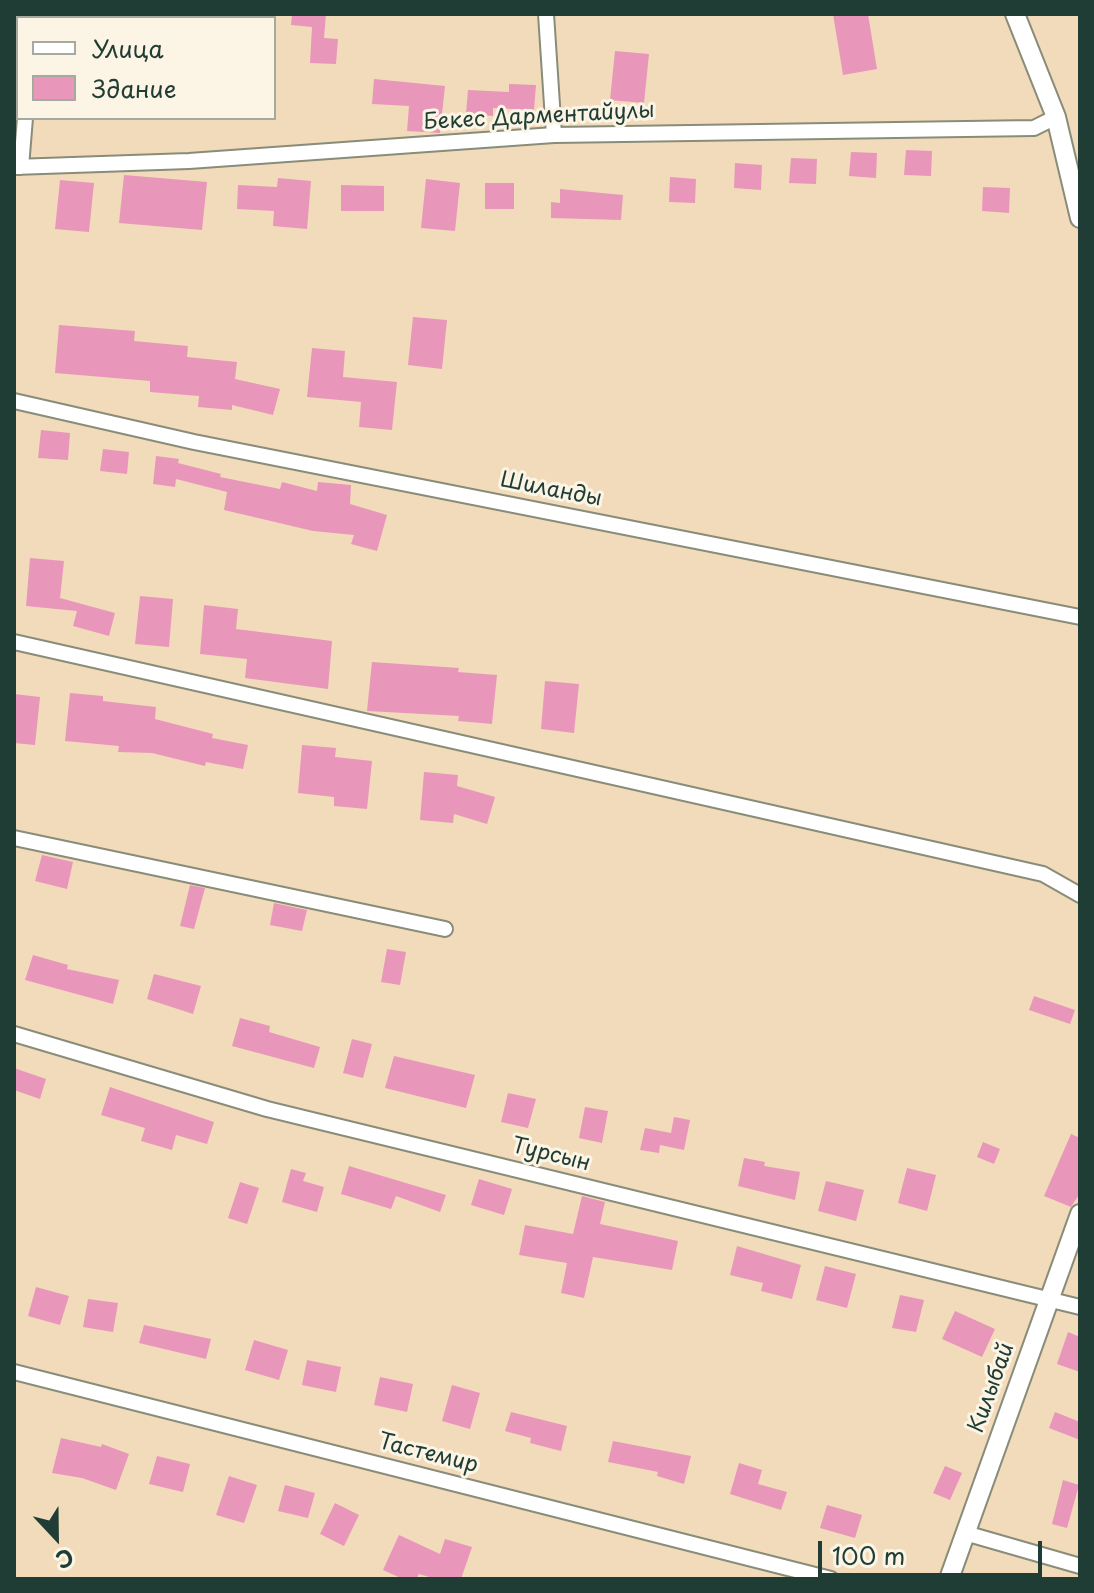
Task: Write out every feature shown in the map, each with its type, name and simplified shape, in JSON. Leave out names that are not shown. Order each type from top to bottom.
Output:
[{"type":"street","points":[[546,14],[554,135]]},
{"type":"street","points":[[1015,14],[1056,117],[1080,218]]},
{"type":"street","name":"Бекес Дарментайулы","points":[[25,120],[17,167],[189,161],[554,135],[1034,128],[1056,117]]},
{"type":"street","name":"Шиланды","points":[[14,401],[209,446],[1080,617]]},
{"type":"street","points":[[14,642],[1043,874],[1080,895]]},
{"type":"street","points":[[14,838],[445,929]]},
{"type":"street","name":"Турсын","points":[[14,1034],[267,1109],[1080,1307]]},
{"type":"street","name":"Килыбай","points":[[949,1579],[1080,1214]]},
{"type":"street","name":"Тастемир","points":[[14,1372],[831,1579]]},
{"type":"street","points":[[965,1533],[1080,1566]]},
{"type":"building","points":[[292,14],[326,14],[324,38],[338,39],[336,64],[310,63],[312,27],[291,25]]},
{"type":"building","points":[[833,14],[868,14],[877,69],[843,75]]},
{"type":"building","points":[[615,51],[649,54],[644,103],[610,100]]},
{"type":"building","points":[[374,79],[445,86],[440,133],[407,131],[409,106],[372,104]]},
{"type":"building","points":[[509,84],[536,85],[534,110],[493,108],[493,116],[466,114],[468,90],[509,92]]},
{"type":"building","points":[[906,150],[932,151],[931,176],[904,175]]},
{"type":"building","points":[[851,152],[877,153],[876,178],[849,176]]},
{"type":"building","points":[[791,158],[817,159],[816,184],[789,183]]},
{"type":"building","points":[[735,163],[762,165],[761,190],[734,188]]},
{"type":"building","points":[[124,175],[207,182],[202,230],[119,223]]},
{"type":"building","points":[[670,177],[696,179],[695,203],[669,202]]},
{"type":"building","points":[[278,178],[311,181],[307,229],[273,226],[274,211],[237,209],[238,185],[277,187]]},
{"type":"building","points":[[426,179],[460,183],[455,231],[421,228]]},
{"type":"building","points":[[60,180],[94,183],[89,232],[55,229]]},
{"type":"building","points":[[485,183],[514,183],[514,209],[485,209]]},
{"type":"building","points":[[341,185],[384,186],[384,211],[341,211]]},
{"type":"building","points":[[983,187],[1010,188],[1009,213],[982,211]]},
{"type":"building","points":[[560,189],[623,195],[621,220],[551,218],[551,202],[560,203]]},
{"type":"building","points":[[413,317],[447,320],[442,369],[408,365]]},
{"type":"building","points":[[59,325],[135,331],[134,341],[188,346],[187,357],[237,362],[235,379],[280,389],[273,415],[232,405],[232,410],[198,407],[199,396],[150,392],[150,381],[55,373]]},
{"type":"building","points":[[312,348],[345,351],[343,377],[397,382],[392,430],[359,427],[361,402],[307,397]]},
{"type":"building","points":[[41,430],[70,433],[68,460],[38,458]]},
{"type":"building","points":[[103,449],[129,452],[127,474],[100,471]]},
{"type":"building","points":[[156,456],[179,459],[178,463],[221,474],[220,477],[280,489],[282,482],[317,491],[318,482],[351,485],[350,504],[387,515],[377,551],[351,544],[354,535],[313,531],[224,510],[227,492],[176,479],[175,487],[153,484]]},
{"type":"building","points":[[30,558],[64,561],[60,598],[115,613],[109,636],[73,626],[77,611],[26,606]]},
{"type":"building","points":[[140,596],[173,599],[169,647],[135,644]]},
{"type":"building","points":[[204,605],[238,609],[236,629],[332,641],[328,689],[245,678],[247,659],[200,654]]},
{"type":"building","points":[[372,662],[459,668],[458,672],[497,675],[492,724],[458,721],[459,716],[367,711]]},
{"type":"building","points":[[545,681],[579,684],[574,733],[541,729]]},
{"type":"building","points":[[70,693],[103,696],[103,701],[156,707],[155,719],[213,734],[212,738],[248,745],[243,769],[206,762],[205,766],[152,753],[118,752],[119,746],[65,741]]},
{"type":"building","points":[[14,694],[40,697],[35,745],[14,743]]},
{"type":"building","points":[[302,745],[336,748],[335,757],[372,761],[367,809],[334,806],[334,797],[298,793]]},
{"type":"building","points":[[424,772],[458,775],[457,786],[495,797],[487,824],[454,814],[453,823],[420,820]]},
{"type":"building","points":[[42,855],[73,862],[67,889],[35,881]]},
{"type":"building","points":[[190,885],[205,888],[194,929],[180,926]]},
{"type":"building","points":[[274,903],[307,910],[302,931],[270,925]]},
{"type":"building","points":[[387,949],[406,952],[400,985],[381,982]]},
{"type":"building","points":[[33,955],[68,965],[67,969],[119,980],[113,1004],[25,980]]},
{"type":"building","points":[[154,974],[201,986],[193,1014],[147,999]]},
{"type":"building","points":[[1034,996],[1075,1010],[1070,1024],[1029,1010]]},
{"type":"building","points":[[240,1018],[270,1026],[269,1032],[320,1047],[314,1068],[232,1046]]},
{"type":"building","points":[[352,1039],[372,1044],[363,1078],[343,1073]]},
{"type":"building","points":[[394,1056],[475,1075],[466,1108],[385,1088]]},
{"type":"building","points":[[14,1068],[46,1079],[40,1099],[14,1090]]},
{"type":"building","points":[[110,1087],[214,1122],[207,1144],[176,1135],[172,1150],[141,1141],[145,1128],[101,1115]]},
{"type":"building","points":[[508,1093],[536,1099],[528,1128],[501,1122]]},
{"type":"building","points":[[585,1107],[608,1111],[602,1143],[579,1138]]},
{"type":"building","points":[[674,1117],[690,1120],[684,1150],[660,1145],[659,1153],[640,1150],[645,1128],[671,1133]]},
{"type":"building","points":[[1071,1134],[1080,1138],[1080,1193],[1071,1207],[1044,1196]]},
{"type":"building","points":[[983,1142],[1000,1149],[994,1164],[977,1157]]},
{"type":"building","points":[[744,1158],[765,1162],[764,1166],[800,1172],[795,1200],[738,1186]]},
{"type":"building","points":[[349,1166],[446,1195],[440,1212],[396,1196],[391,1209],[341,1194]]},
{"type":"building","points":[[907,1168],[936,1175],[927,1211],[898,1203]]},
{"type":"building","points":[[291,1169],[306,1173],[303,1181],[324,1187],[317,1212],[282,1202]]},
{"type":"building","points":[[479,1179],[512,1189],[504,1215],[471,1205]]},
{"type":"building","points":[[826,1181],[864,1190],[856,1221],[818,1211]]},
{"type":"building","points":[[240,1182],[259,1188],[247,1224],[228,1218]]},
{"type":"building","points":[[582,1196],[605,1202],[600,1224],[678,1241],[672,1270],[593,1257],[584,1298],[561,1293],[567,1263],[519,1255],[525,1225],[573,1234]]},
{"type":"building","points":[[737,1246],[801,1265],[792,1299],[761,1291],[763,1283],[730,1275]]},
{"type":"building","points":[[825,1266],[856,1274],[847,1308],[816,1300]]},
{"type":"building","points":[[36,1287],[69,1296],[60,1325],[28,1316]]},
{"type":"building","points":[[900,1295],[924,1300],[916,1332],[892,1328]]},
{"type":"building","points":[[88,1299],[118,1303],[113,1332],[83,1327]]},
{"type":"building","points":[[955,1311],[995,1329],[982,1357],[942,1339]]},
{"type":"building","points":[[144,1325],[211,1339],[206,1359],[139,1343]]},
{"type":"building","points":[[1068,1332],[1080,1337],[1080,1372],[1057,1364]]},
{"type":"building","points":[[254,1340],[288,1350],[279,1380],[245,1370]]},
{"type":"building","points":[[307,1360],[341,1367],[336,1392],[302,1385]]},
{"type":"building","points":[[380,1377],[413,1384],[407,1412],[374,1405]]},
{"type":"building","points":[[452,1385],[480,1393],[470,1429],[442,1421]]},
{"type":"building","points":[[511,1412],[567,1426],[561,1451],[530,1443],[531,1438],[505,1431]]},
{"type":"building","points":[[1055,1412],[1080,1422],[1080,1440],[1049,1428]]},
{"type":"building","points":[[61,1438],[101,1447],[102,1444],[129,1454],[116,1490],[82,1478],[52,1473]]},
{"type":"building","points":[[613,1441],[691,1456],[684,1484],[657,1476],[658,1472],[608,1462]]},
{"type":"building","points":[[157,1456],[190,1464],[183,1492],[149,1484]]},
{"type":"building","points":[[739,1463],[762,1470],[758,1484],[787,1492],[781,1510],[730,1494]]},
{"type":"building","points":[[945,1466],[962,1473],[950,1500],[933,1493]]},
{"type":"building","points":[[229,1476],[257,1485],[244,1523],[216,1515]]},
{"type":"building","points":[[1063,1480],[1079,1485],[1067,1528],[1052,1524]]},
{"type":"building","points":[[285,1485],[315,1493],[308,1518],[278,1511]]},
{"type":"building","points":[[335,1503],[359,1515],[344,1546],[320,1534]]},
{"type":"building","points":[[827,1505],[862,1515],[855,1538],[820,1528]]},
{"type":"building","points":[[399,1535],[440,1554],[445,1539],[472,1547],[461,1579],[436,1579],[419,1574],[416,1579],[403,1579],[383,1570]]}]
